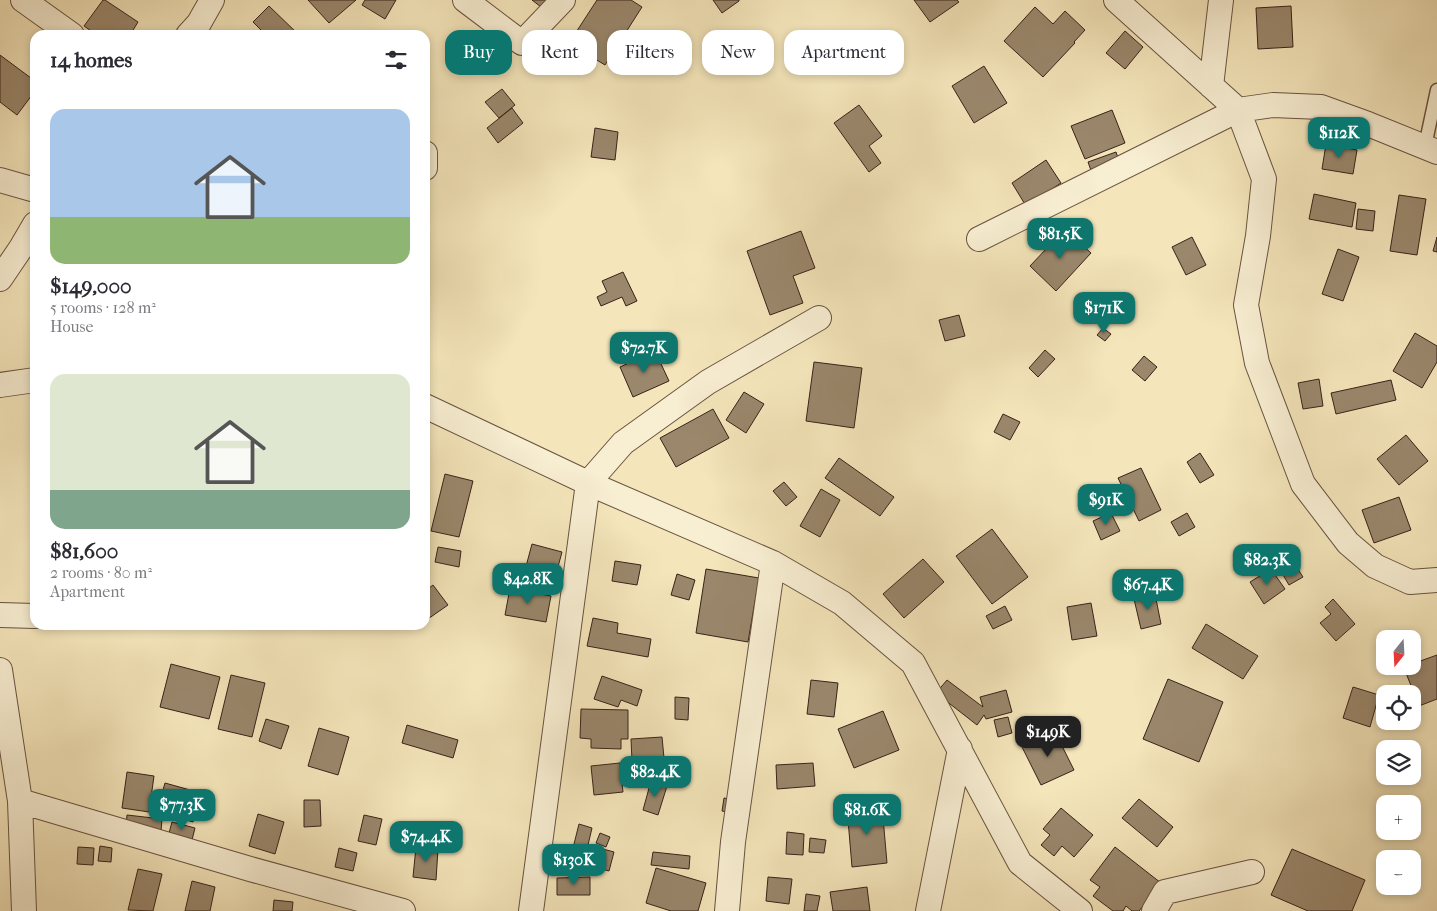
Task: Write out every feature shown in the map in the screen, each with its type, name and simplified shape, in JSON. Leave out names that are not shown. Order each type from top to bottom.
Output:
[{"type":"street","points":[[23,0],[65,30]]},
{"type":"street","points":[[193,30],[199,23],[212,0]]},
{"type":"street","points":[[465,0],[522,43],[563,0]]},
{"type":"street","points":[[1116,0],[1238,110],[1264,179],[1258,236],[1246,305],[1257,362],[1303,484],[1348,543],[1375,566],[1410,582],[1437,580]]},
{"type":"street","points":[[1211,86],[1221,0]]},
{"type":"street","points":[[979,239],[1238,110],[1273,105],[1321,107],[1431,149]]},
{"type":"street","points":[[0,180],[30,189]]},
{"type":"street","points":[[0,279],[30,233]]},
{"type":"street","points":[[531,911],[588,483],[623,443],[646,426],[708,382],[819,318]]},
{"type":"street","points":[[0,385],[30,381]]},
{"type":"street","points":[[430,408],[588,483],[773,563],[842,603],[913,663],[997,824],[1020,863],[1080,911]]},
{"type":"street","points":[[726,911],[735,833],[773,563]]},
{"type":"street","points":[[0,615],[30,616]]},
{"type":"street","points":[[0,670],[20,801],[24,911]]},
{"type":"street","points":[[928,911],[960,750]]},
{"type":"street","points":[[20,801],[250,869],[403,911]]},
{"type":"street","points":[[1154,911],[1166,892],[1252,872]]},
{"type":"lane","points":[[1431,149],[1437,90]]},
{"type":"building","points":[[103,0],[138,22],[133,30],[90,30],[84,26]]},
{"type":"building","points":[[308,0],[356,0],[329,23]]},
{"type":"building","points":[[365,0],[396,0],[385,19],[362,5]]},
{"type":"building","points":[[532,0],[547,0],[541,7]]},
{"type":"building","points":[[597,0],[631,0],[642,7],[627,30],[607,30],[607,62],[605,65],[597,60],[597,30],[577,30]]},
{"type":"building","points":[[713,0],[739,0],[739,1],[722,13]]},
{"type":"building","points":[[914,0],[957,0],[959,2],[930,22]]},
{"type":"building","points":[[269,6],[294,30],[261,30],[253,22]]},
{"type":"building","points":[[1291,6],[1293,47],[1258,49],[1256,8]]},
{"type":"building","points":[[1035,7],[1053,24],[1065,11],[1085,30],[1043,77],[1004,41]]},
{"type":"building","points":[[1125,31],[1143,47],[1125,69],[1106,53]]},
{"type":"building","points":[[0,55],[30,77],[30,98],[17,115],[0,102]]},
{"type":"building","points":[[984,66],[1007,103],[974,123],[952,86]]},
{"type":"building","points":[[502,89],[515,105],[499,118],[485,102]]},
{"type":"building","points":[[859,105],[882,136],[869,146],[881,163],[869,172],[834,123]]},
{"type":"building","points":[[512,108],[523,123],[498,143],[487,128]]},
{"type":"building","points":[[1112,110],[1125,143],[1085,159],[1071,126]]},
{"type":"building","points":[[595,128],[618,132],[615,160],[591,157]]},
{"type":"building","points":[[1326,144],[1357,150],[1353,174],[1322,169]]},
{"type":"building","points":[[1116,152],[1121,166],[1093,176],[1088,162]]},
{"type":"building","points":[[1046,160],[1061,183],[1026,206],[1012,183]]},
{"type":"building","points":[[1314,194],[1356,203],[1352,227],[1309,219]]},
{"type":"building","points":[[1399,195],[1426,199],[1417,255],[1390,251]]},
{"type":"building","points":[[1358,209],[1375,211],[1373,231],[1356,229]]},
{"type":"building","points":[[1065,229],[1091,253],[1056,291],[1030,266]]},
{"type":"building","points":[[801,231],[815,268],[793,276],[803,303],[770,315],[747,251]]},
{"type":"building","points":[[1192,237],[1206,265],[1186,275],[1172,247]]},
{"type":"building","points":[[1437,237],[1437,252],[1433,251]]},
{"type":"building","points":[[1338,249],[1359,257],[1343,301],[1322,294]]},
{"type":"building","points":[[623,272],[637,301],[626,306],[622,297],[601,306],[597,297],[607,292],[602,281]]},
{"type":"building","points":[[959,315],[965,336],[945,341],[939,320]]},
{"type":"building","points":[[1103,328],[1111,334],[1105,341],[1097,335]]},
{"type":"building","points":[[1415,333],[1437,346],[1437,362],[1422,388],[1393,371]]},
{"type":"building","points":[[1045,350],[1055,359],[1038,377],[1029,368]]},
{"type":"building","points":[[655,351],[669,381],[633,397],[620,367]]},
{"type":"building","points":[[1144,356],[1157,367],[1145,381],[1132,370]]},
{"type":"building","points":[[814,362],[862,368],[854,428],[806,421]]},
{"type":"building","points":[[1319,379],[1323,406],[1303,409],[1298,383]]},
{"type":"building","points":[[1391,380],[1396,400],[1336,414],[1331,393]]},
{"type":"building","points":[[744,392],[764,404],[746,433],[726,420]]},
{"type":"building","points":[[713,409],[729,438],[676,467],[660,438]]},
{"type":"building","points":[[1003,414],[1020,422],[1010,440],[994,432]]},
{"type":"building","points":[[1406,435],[1428,461],[1399,485],[1377,459]]},
{"type":"building","points":[[1200,453],[1214,475],[1200,483],[1187,462]]},
{"type":"building","points":[[839,458],[894,497],[880,516],[825,478]]},
{"type":"building","points":[[1141,468],[1161,510],[1139,521],[1118,478]]},
{"type":"building","points":[[445,474],[473,481],[459,537],[431,531]]},
{"type":"building","points":[[784,482],[797,497],[786,506],[773,491]]},
{"type":"building","points":[[821,489],[840,500],[820,537],[800,526]]},
{"type":"building","points":[[1399,497],[1411,530],[1374,543],[1362,510]]},
{"type":"building","points":[[1111,513],[1120,531],[1101,540],[1093,521]]},
{"type":"building","points":[[1187,513],[1195,527],[1179,536],[1171,522]]},
{"type":"building","points":[[992,529],[1028,577],[992,604],[956,556]]},
{"type":"building","points":[[532,544],[562,552],[555,578],[525,570]]},
{"type":"building","points":[[438,547],[461,551],[459,567],[435,562]]},
{"type":"building","points":[[923,559],[944,582],[904,618],[883,594]]},
{"type":"building","points":[[1292,560],[1303,577],[1289,585],[1279,568]]},
{"type":"building","points":[[615,561],[641,565],[637,585],[612,581]]},
{"type":"building","points":[[706,569],[759,578],[748,642],[696,633]]},
{"type":"building","points":[[1271,569],[1285,589],[1264,604],[1250,582]]},
{"type":"building","points":[[677,574],[695,580],[689,600],[671,595]]},
{"type":"building","points":[[433,585],[448,605],[430,618],[430,587]]},
{"type":"building","points":[[510,588],[551,596],[546,622],[505,615]]},
{"type":"building","points":[[1155,594],[1161,624],[1141,629],[1134,599]]},
{"type":"building","points":[[1333,599],[1355,624],[1336,641],[1320,623],[1331,614],[1325,607]]},
{"type":"building","points":[[1091,603],[1097,636],[1072,640],[1067,607]]},
{"type":"building","points":[[1005,606],[1012,620],[993,629],[986,616]]},
{"type":"building","points":[[593,618],[618,623],[617,633],[651,639],[648,657],[587,646]]},
{"type":"building","points":[[1206,624],[1258,656],[1243,679],[1192,648]]},
{"type":"building","points":[[1437,655],[1437,699],[1421,705],[1421,685],[1411,685],[1407,675],[1421,675],[1421,661]]},
{"type":"building","points":[[171,664],[220,677],[209,719],[160,707]]},
{"type":"building","points":[[231,675],[265,683],[252,737],[218,729]]},
{"type":"building","points":[[602,676],[642,690],[637,706],[621,700],[618,707],[594,699]]},
{"type":"building","points":[[1168,679],[1223,702],[1199,762],[1143,739]]},
{"type":"building","points":[[811,680],[838,683],[834,717],[807,714]]},
{"type":"building","points":[[947,680],[983,707],[980,697],[1006,690],[1012,712],[986,719],[984,715],[977,725],[936,693]]},
{"type":"building","points":[[1353,687],[1376,694],[1376,706],[1370,727],[1343,718]]},
{"type":"building","points":[[675,697],[689,698],[688,720],[675,719]]},
{"type":"building","points":[[581,709],[628,710],[628,739],[621,739],[621,749],[591,748],[591,739],[580,738]]},
{"type":"building","points":[[883,711],[899,750],[854,768],[838,729]]},
{"type":"building","points":[[1008,717],[1012,733],[998,737],[994,720]]},
{"type":"building","points":[[266,719],[289,726],[281,749],[259,741]]},
{"type":"building","points":[[407,725],[458,740],[453,758],[402,743]]},
{"type":"building","points":[[319,728],[349,737],[338,775],[308,766]]},
{"type":"building","points":[[1054,730],[1074,770],[1041,785],[1021,745]]},
{"type":"building","points":[[662,737],[664,758],[632,761],[631,739]]},
{"type":"building","points":[[620,763],[623,792],[594,795],[591,766]]},
{"type":"building","points":[[813,763],[815,786],[777,789],[776,765]]},
{"type":"building","points":[[127,772],[154,776],[149,812],[122,808]]},
{"type":"building","points":[[651,781],[667,786],[658,815],[643,810]]},
{"type":"building","points":[[165,783],[201,793],[193,822],[157,811]]},
{"type":"building","points":[[724,798],[735,800],[732,813],[722,811]]},
{"type":"building","points":[[1139,799],[1173,827],[1157,847],[1122,818]]},
{"type":"building","points":[[304,800],[320,800],[321,826],[304,827]]},
{"type":"building","points":[[882,806],[887,863],[852,867],[847,808]]},
{"type":"building","points":[[1061,808],[1093,835],[1074,857],[1062,846],[1054,856],[1041,845],[1050,835],[1043,829]]},
{"type":"building","points":[[258,814],[284,822],[275,854],[249,846]]},
{"type":"building","points":[[127,815],[162,819],[161,831],[126,826]]},
{"type":"building","points":[[364,815],[382,819],[376,845],[358,841]]},
{"type":"building","points":[[172,822],[195,828],[192,840],[169,833]]},
{"type":"building","points":[[579,824],[592,828],[588,845],[614,852],[609,871],[570,860]]},
{"type":"building","points":[[787,832],[804,834],[803,855],[786,854]]},
{"type":"building","points":[[600,833],[610,837],[606,847],[596,843]]},
{"type":"building","points":[[810,838],[826,840],[824,853],[809,852]]},
{"type":"building","points":[[100,846],[112,848],[111,862],[98,861]]},
{"type":"building","points":[[78,847],[94,848],[93,865],[77,864]]},
{"type":"building","points":[[416,847],[438,849],[436,880],[413,877]]},
{"type":"building","points":[[1115,847],[1161,883],[1139,911],[1132,911],[1126,906],[1123,911],[1113,911],[1093,896],[1100,887],[1090,880]]},
{"type":"building","points":[[339,848],[357,853],[353,871],[335,867]]},
{"type":"building","points":[[1292,849],[1365,880],[1352,911],[1308,911],[1271,895]]},
{"type":"building","points":[[653,852],[690,856],[689,869],[651,865]]},
{"type":"building","points":[[656,868],[706,883],[698,911],[671,911],[646,903]]},
{"type":"building","points":[[138,869],[162,874],[153,911],[128,910]]},
{"type":"building","points":[[590,877],[590,895],[557,895],[557,878]]},
{"type":"building","points":[[768,877],[792,879],[789,904],[766,901]]},
{"type":"building","points":[[192,881],[215,887],[210,911],[185,911]]},
{"type":"building","points":[[867,887],[870,911],[833,911],[830,892]]},
{"type":"building","points":[[806,894],[820,896],[817,911],[804,911]]},
{"type":"building","points":[[274,900],[293,902],[292,911],[273,911]]}]
